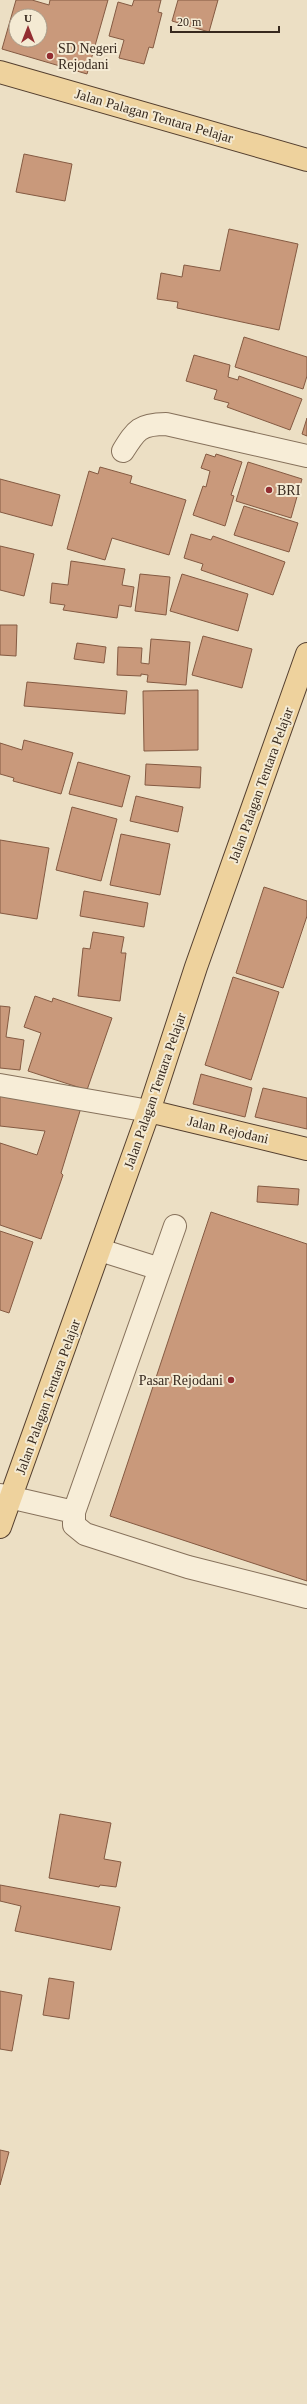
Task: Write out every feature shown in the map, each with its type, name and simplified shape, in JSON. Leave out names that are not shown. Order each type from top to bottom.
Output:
[{"type":"main road","name":"Jalan Palagan Tentara Pelajar","points":[[0,72],[307,160]]},
{"type":"main road","name":"Jalan Palagan Tentara Pelajar","points":[[0,1527],[6,1497],[100,1250],[149,1111],[196,967],[307,654]]},
{"type":"main road","name":"Jalan Rejodani","points":[[149,1111],[307,1148]]},
{"type":"street","points":[[123,450],[134,432],[148,424],[166,424],[307,456]]},
{"type":"street","points":[[0,1085],[149,1111]]},
{"type":"street","points":[[175,1226],[74,1512],[74,1525],[85,1534],[188,1567],[307,1597]]},
{"type":"street","points":[[100,1250],[160,1269]]},
{"type":"street","points":[[6,1497],[74,1512]]},
{"type":"building","points":[[16,0],[32,0],[49,5],[50,0],[108,0],[87,74],[2,49],[8,28],[8,48],[48,48],[48,8],[14,8]]},
{"type":"building","points":[[134,0],[161,0],[158,12],[162,13],[153,48],[149,47],[144,64],[119,58],[124,40],[109,36],[118,2],[132,6]]},
{"type":"building","points":[[178,0],[218,0],[209,32],[172,21]]},
{"type":"building","points":[[24,154],[72,164],[65,201],[16,192]]},
{"type":"building","points":[[229,229],[298,244],[279,330],[177,308],[178,302],[157,299],[161,273],[182,277],[184,265],[220,271]]},
{"type":"building","points":[[244,337],[307,357],[307,376],[303,389],[235,367]]},
{"type":"building","points":[[194,355],[230,365],[228,377],[238,380],[239,376],[302,399],[290,430],[227,407],[229,403],[214,399],[217,390],[186,381]]},
{"type":"building","points":[[307,418],[307,436],[302,434]]},
{"type":"building","points":[[206,454],[215,457],[216,454],[242,462],[231,495],[234,496],[225,526],[193,515],[203,486],[206,487],[210,471],[201,468]]},
{"type":"building","name":"BRI","points":[[248,462],[302,479],[291,518],[236,501]]},
{"type":"building","points":[[100,467],[132,476],[130,483],[186,500],[169,555],[112,538],[105,560],[67,549],[89,471],[98,474]]},
{"type":"building","points":[[0,479],[60,495],[52,526],[0,512]]},
{"type":"building","points":[[244,506],[298,523],[289,552],[234,535]]},
{"type":"building","points":[[191,534],[211,540],[213,536],[285,562],[273,595],[201,570],[203,564],[184,558]]},
{"type":"building","points":[[0,546],[34,554],[24,596],[0,590]]},
{"type":"building","points":[[71,561],[125,569],[122,585],[134,587],[131,607],[119,605],[117,618],[63,610],[65,605],[50,603],[52,583],[68,585]]},
{"type":"building","points":[[140,574],[170,577],[166,615],[135,611]]},
{"type":"building","points":[[182,574],[248,594],[238,631],[170,611]]},
{"type":"building","points":[[0,625],[17,625],[16,656],[0,655]]},
{"type":"building","points":[[203,636],[252,649],[242,688],[192,675]]},
{"type":"building","points":[[151,639],[190,642],[186,685],[147,682],[148,675],[117,675],[118,647],[142,648],[141,663],[149,664]]},
{"type":"building","points":[[77,643],[106,647],[104,663],[74,659]]},
{"type":"building","points":[[27,682],[127,691],[125,714],[24,706]]},
{"type":"building","points":[[198,690],[198,750],[144,751],[143,691]]},
{"type":"building","points":[[24,740],[73,753],[61,794],[13,781],[14,778],[0,774],[0,743],[22,750]]},
{"type":"building","points":[[78,762],[130,776],[122,807],[69,794]]},
{"type":"building","points":[[146,764],[201,767],[200,788],[145,785]]},
{"type":"building","points":[[136,796],[183,807],[178,832],[130,821]]},
{"type":"building","points":[[72,807],[117,819],[101,881],[56,870]]},
{"type":"building","points":[[121,834],[170,844],[160,895],[110,885]]},
{"type":"building","points":[[0,840],[49,848],[37,919],[0,913]]},
{"type":"building","points":[[264,887],[307,901],[307,916],[283,988],[236,973]]},
{"type":"building","points":[[84,891],[148,903],[144,927],[80,916]]},
{"type":"building","points":[[93,932],[124,937],[121,953],[126,953],[120,1001],[78,996],[83,948],[90,949]]},
{"type":"building","points":[[233,977],[279,992],[251,1080],[205,1065]]},
{"type":"building","points":[[35,996],[52,1002],[53,998],[112,1018],[87,1090],[28,1071],[41,1033],[24,1027]]},
{"type":"building","points":[[0,1006],[10,1007],[6,1037],[24,1040],[20,1070],[0,1068]]},
{"type":"building","points":[[201,1074],[252,1088],[245,1117],[193,1104]]},
{"type":"building","points":[[263,1088],[307,1098],[307,1129],[255,1117]]},
{"type":"building","points":[[0,1096],[75,1104],[80,1111],[61,1173],[63,1175],[41,1239],[0,1225],[0,1143],[37,1155],[45,1131],[0,1126]]},
{"type":"building","points":[[258,1186],[299,1189],[298,1205],[257,1202]]},
{"type":"building","name":"Pasar Rejodani","points":[[211,1212],[307,1244],[307,1581],[110,1516]]},
{"type":"building","points":[[0,1231],[33,1242],[9,1313],[0,1310]]},
{"type":"building","points":[[60,1814],[111,1823],[104,1859],[121,1862],[116,1887],[100,1885],[99,1887],[49,1878]]},
{"type":"building","points":[[0,1885],[120,1907],[111,1950],[15,1931],[21,1906],[0,1901]]},
{"type":"building","points":[[49,1978],[74,1982],[69,2019],[43,2015]]},
{"type":"building","points":[[0,1991],[22,1995],[12,2051],[0,2049]]},
{"type":"building","points":[[0,2150],[9,2152],[0,2185]]},
{"type":"place","name":"SD Negeri Rejodani","points":[[50,56]]},
{"type":"place","name":"BRI","points":[[269,490]]},
{"type":"place","name":"Pasar Rejodani","points":[[231,1380]]}]
